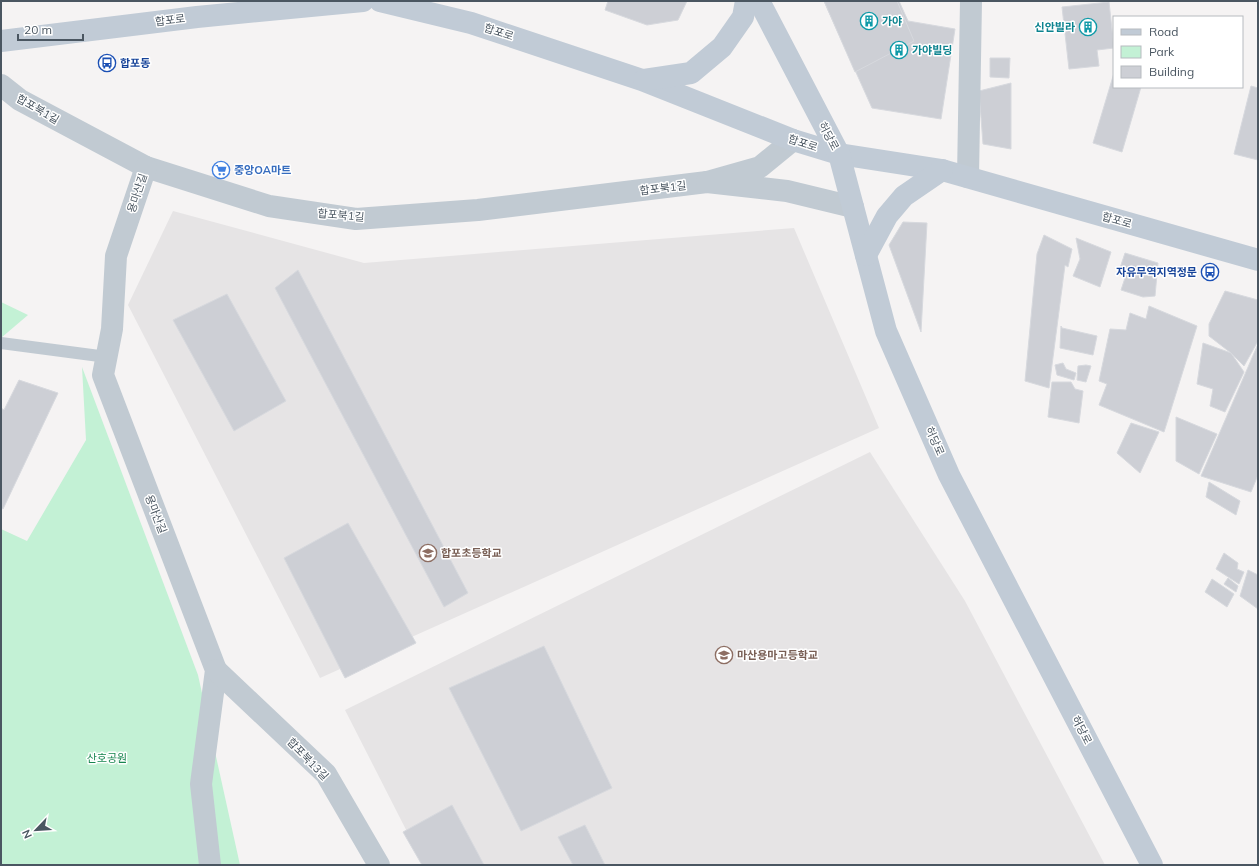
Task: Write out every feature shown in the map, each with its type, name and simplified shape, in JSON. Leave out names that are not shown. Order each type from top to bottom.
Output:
[{"type":"main road","name":"합포로","points":[[1,41],[197,17],[363,1]]},
{"type":"main road","name":"합포로","points":[[380,1],[471,23],[642,80],[793,140],[839,154],[942,170],[1258,260]]},
{"type":"main road","points":[[642,80],[691,73],[722,47],[743,17],[746,1]]},
{"type":"main road","name":"허당로","points":[[759,1],[839,154],[886,331],[949,474],[1152,865]]},
{"type":"main road","points":[[866,255],[887,216],[904,196],[942,170]]},
{"type":"street","points":[[968,177],[971,1]]},
{"type":"street","name":"합포북1길","points":[[1,85],[20,100],[146,167],[269,206],[356,219],[478,210],[707,182]]},
{"type":"street","points":[[707,182],[760,167],[793,140]]},
{"type":"street","name":"용마산길","points":[[146,167],[116,256],[112,330],[103,375],[216,670],[201,784],[210,865]]},
{"type":"street","points":[[707,182],[788,191],[853,207]]},
{"type":"street","name":"합포북13길","points":[[216,670],[326,774],[378,865]]},
{"type":"lane","points":[[1,343],[107,357]]},
{"type":"shaded area","name":"합포초등학교","points":[[173,211],[364,263],[794,228],[879,428],[320,678],[128,305]]},
{"type":"shaded area","name":"마산용마고등학교","points":[[870,452],[965,601],[1105,865],[424,865],[345,710]]},
{"type":"green space","points":[[1,302],[28,315],[1,338]]},
{"type":"green space","name":"산호공원","points":[[82,367],[198,675],[240,865],[1,865],[1,529],[27,541],[86,440]]},
{"type":"building","points":[[608,1],[687,1],[678,20],[647,25],[605,10]]},
{"type":"building","name":"가야빌딩","points":[[824,1],[899,1],[908,21],[955,29],[941,119],[872,108]]},
{"type":"building","name":"가야","points":[[824,1],[897,1],[914,41],[855,72]]},
{"type":"building","name":"신안빌라","points":[[1109,2],[1113,48],[1097,50],[1099,66],[1069,69],[1062,7]]},
{"type":"building","points":[[990,58],[1010,58],[1009,78],[990,77]]},
{"type":"building","points":[[1113,76],[1113,88],[1141,88],[1122,152],[1093,143]]},
{"type":"building","points":[[1011,83],[1011,149],[983,144],[979,91]]},
{"type":"building","points":[[1251,86],[1258,88],[1258,160],[1234,154]]},
{"type":"building","points":[[903,222],[927,223],[921,332],[889,245]]},
{"type":"building","points":[[1044,235],[1072,249],[1068,267],[1065,265],[1049,388],[1025,381],[1037,254]]},
{"type":"building","points":[[1076,238],[1111,252],[1100,287],[1073,276],[1080,259]]},
{"type":"building","points":[[1125,253],[1158,263],[1155,296],[1143,297],[1121,290],[1125,278],[1118,274]]},
{"type":"building","points":[[298,270],[468,593],[444,607],[275,288]]},
{"type":"building","points":[[1225,291],[1258,300],[1258,341],[1244,366],[1231,353],[1209,336],[1209,324]]},
{"type":"building","points":[[227,294],[286,401],[234,431],[173,320]]},
{"type":"building","points":[[1149,306],[1197,326],[1164,432],[1099,405],[1107,384],[1099,381],[1110,329],[1126,330],[1130,313],[1146,319]]},
{"type":"building","points":[[1061,326],[1062,328],[1097,336],[1093,355],[1060,348]]},
{"type":"building","points":[[1203,343],[1231,353],[1244,372],[1225,412],[1210,406],[1213,389],[1197,384]]},
{"type":"building","points":[[1258,344],[1258,475],[1251,492],[1201,476]]},
{"type":"building","points":[[1063,363],[1066,369],[1076,373],[1074,380],[1057,375],[1055,365]]},
{"type":"building","points":[[1078,366],[1091,366],[1086,382],[1077,380]]},
{"type":"building","points":[[19,380],[58,393],[3,509],[1,508],[1,408],[4,410]]},
{"type":"building","points":[[1052,382],[1071,382],[1075,389],[1083,391],[1079,423],[1048,417]]},
{"type":"building","points":[[1176,417],[1217,434],[1199,474],[1176,461]]},
{"type":"building","points":[[1131,423],[1159,432],[1140,473],[1117,453]]},
{"type":"building","points":[[1209,482],[1240,501],[1236,515],[1206,497]]},
{"type":"building","points":[[348,523],[416,643],[345,678],[284,558]]},
{"type":"building","points":[[1224,553],[1238,563],[1237,569],[1244,572],[1239,584],[1216,569]]},
{"type":"building","points":[[1248,570],[1258,575],[1258,609],[1240,596]]},
{"type":"building","points":[[1228,578],[1238,586],[1236,592],[1224,584]]},
{"type":"building","points":[[1212,579],[1234,594],[1227,607],[1205,592]]},
{"type":"building","points":[[544,646],[612,788],[521,831],[449,688]]},
{"type":"building","points":[[452,805],[484,865],[422,865],[403,832]]},
{"type":"building","points":[[585,825],[605,865],[573,865],[558,837]]},
{"type":"place","name":"가야","points":[[869,21]]},
{"type":"place","name":"신안빌라","points":[[1088,27]]},
{"type":"place","name":"가야빌딩","points":[[899,50]]},
{"type":"place","name":"합포동","points":[[107,63]]},
{"type":"place","name":"중앙OA마트","points":[[221,170]]},
{"type":"place","name":"자유무역지역정문","points":[[1210,272]]},
{"type":"place","name":"합포초등학교","points":[[428,553]]},
{"type":"place","name":"마산용마고등학교","points":[[724,655]]}]
